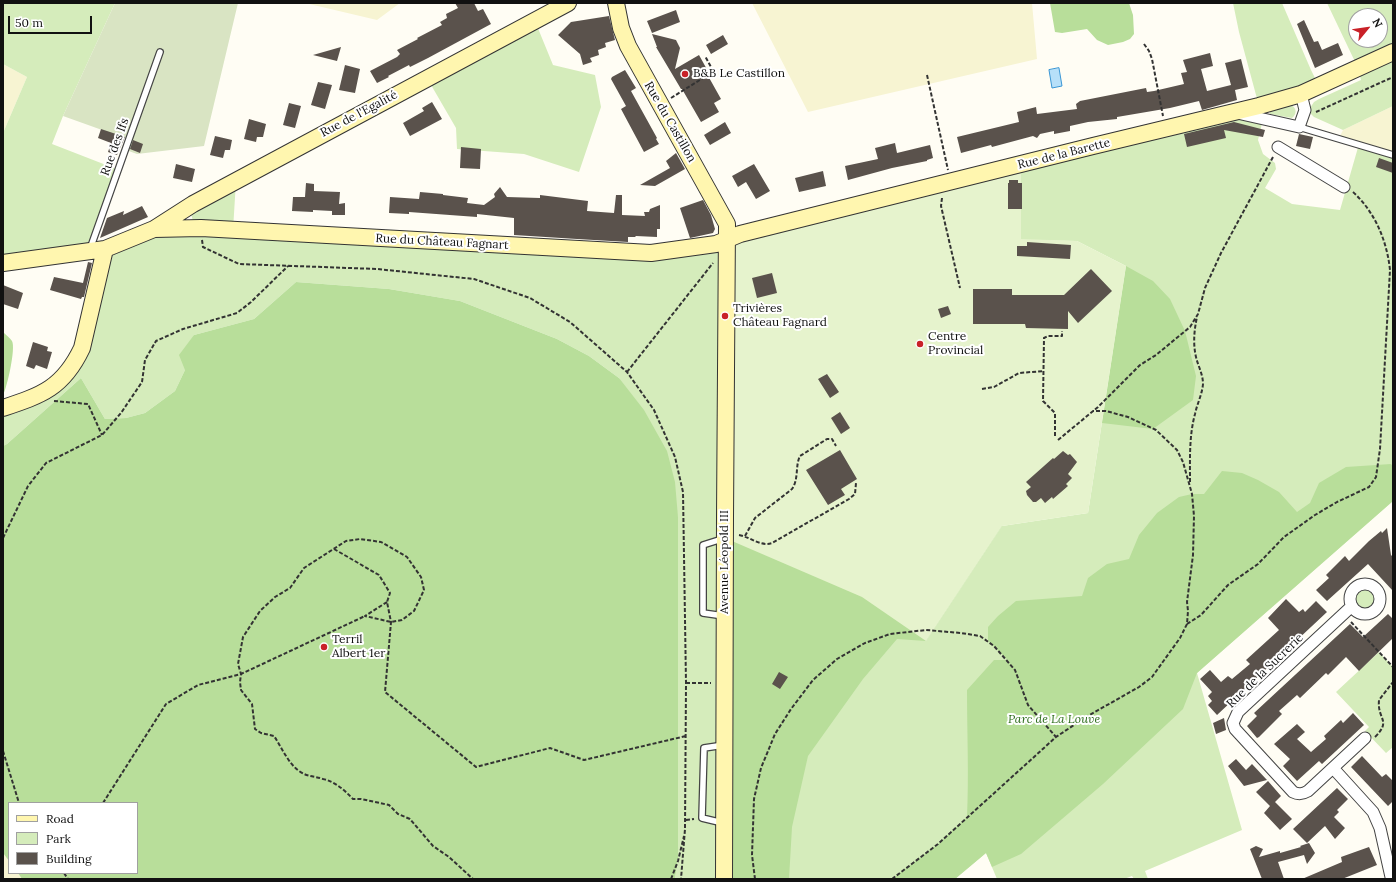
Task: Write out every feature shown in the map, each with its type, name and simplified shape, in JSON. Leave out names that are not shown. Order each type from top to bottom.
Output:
[{"type":"street","name":"Rue de l'Egalité","points":[[154,230],[193,204],[568,3]]},
{"type":"street","name":"Rue du Castillon","points":[[616,3],[621,28],[628,46],[723,215],[727,224],[728,241]]},
{"type":"street","name":"Rue de la Barette","points":[[728,241],[951,182],[1234,113],[1301,94],[1393,52]]},
{"type":"street","points":[[1234,113],[1293,126],[1304,113],[1304,102],[1301,94]]},
{"type":"street","points":[[1278,147],[1344,187]]},
{"type":"street","name":"Rue du Château Fagnart","points":[[154,230],[201,228],[651,254],[728,241]]},
{"type":"street","points":[[3,263],[98,249],[154,230]]},
{"type":"street","name":"Avenue Léopold III","points":[[724,879],[723,823],[728,241]]},
{"type":"street","points":[[3,408],[49,390],[59,382],[72,366],[82,348],[98,249]]},
{"type":"street","name":"Rue de la Sucrerie","points":[[1352,606],[1238,712],[1233,723],[1235,729],[1295,793],[1303,794],[1365,738]]},
{"type":"street","points":[[1333,768],[1374,812],[1380,828],[1389,877]]},
{"type":"lane","name":"Rue des Ifs","points":[[98,249],[160,52]]},
{"type":"lane","points":[[1293,126],[1393,155]]},
{"type":"lane","points":[[725,536],[702,545],[703,613],[725,616]]},
{"type":"path","points":[[1144,44],[1149,50],[1152,59],[1166,129]]},
{"type":"path","points":[[661,104],[710,73],[711,67],[705,56]]},
{"type":"path","points":[[927,75],[951,182]]},
{"type":"path","points":[[1304,113],[1311,114],[1393,77]]},
{"type":"path","points":[[892,879],[938,844],[1056,737],[1152,677],[1180,638],[1187,624],[1187,602],[1193,555],[1194,516],[1190,486],[1190,442],[1194,414],[1203,385],[1201,370],[1196,358],[1194,329],[1208,281],[1278,147]]},
{"type":"path","points":[[1187,624],[1201,615],[1228,585],[1258,564],[1284,537],[1315,514],[1369,487],[1376,477],[1380,449],[1390,270],[1385,242],[1368,210],[1354,193],[1344,187]]},
{"type":"path","points":[[942,196],[941,206],[960,288]]},
{"type":"path","points":[[201,228],[203,247],[239,264],[377,270],[474,279],[530,298],[570,322],[627,372],[654,410],[675,457],[683,492],[686,683],[686,829],[681,879]]},
{"type":"path","points":[[627,372],[713,262]]},
{"type":"path","points":[[3,538],[28,486],[46,463],[102,435],[121,413],[142,382],[145,360],[156,342],[183,329],[236,313],[248,305],[288,266]]},
{"type":"path","points":[[1058,440],[1093,411],[1140,365],[1156,355],[1190,327],[1198,314]]},
{"type":"path","points":[[1055,436],[1055,413],[1043,402],[1044,338],[1048,336],[1062,336],[1062,331]]},
{"type":"path","points":[[982,389],[994,387],[1019,373],[1044,371]]},
{"type":"path","points":[[53,402],[88,404],[102,435]]},
{"type":"path","points":[[1093,411],[1106,411],[1128,417],[1156,430],[1177,450],[1183,462],[1190,486]]},
{"type":"path","points":[[745,536],[755,518],[795,485],[798,460],[800,456],[827,439],[832,439],[836,446]]},
{"type":"path","points":[[725,536],[745,536],[760,544],[766,545],[772,543],[855,494],[856,483]]},
{"type":"path","points":[[365,616],[391,622],[402,620],[414,611],[424,590],[421,577],[407,557],[381,542],[360,539],[346,541],[304,568],[290,588],[275,597],[260,611],[243,638],[238,664],[241,674],[241,690],[252,704],[255,729],[261,733],[274,736],[286,756],[300,772],[311,777],[323,778],[339,785],[353,799],[361,799],[389,805],[398,814],[410,819],[433,846],[449,857],[473,879]]},
{"type":"path","points":[[334,549],[379,575],[390,593],[387,602],[391,622],[385,692],[476,767],[550,748],[584,760],[686,736]]},
{"type":"path","points":[[104,802],[166,704],[198,685],[241,674],[365,616],[387,602]]},
{"type":"path","points":[[1343,614],[1393,667]]},
{"type":"path","points":[[755,879],[752,855],[754,798],[761,768],[775,734],[791,709],[814,680],[837,659],[865,643],[890,634],[926,630],[980,636],[994,646],[1016,670],[1028,705],[1056,737]]},
{"type":"path","points":[[1365,738],[1375,738],[1384,728],[1384,722],[1379,711],[1379,700],[1393,682]]},
{"type":"path","points":[[686,683],[725,683]]},
{"type":"path","points":[[3,751],[19,802]]},
{"type":"path","points":[[671,879],[678,861],[686,829]]},
{"type":"shaded area","points":[[305,3],[400,3],[377,20]]},
{"type":"shaded area","points":[[752,3],[1032,3],[1037,59],[808,112]]},
{"type":"shaded area","points":[[3,64],[27,77],[3,133]]},
{"type":"shaded area","points":[[1393,106],[1393,155],[1339,138],[1343,130]]},
{"type":"shaded area","points":[[3,853],[8,860],[8,874],[19,874],[22,879],[3,879]]},
{"type":"green space","points":[[3,3],[115,3],[63,116],[52,144],[119,170],[88,244],[3,263],[3,133],[27,77],[3,64]]},
{"type":"green space","points":[[115,3],[238,3],[204,146],[137,154],[126,150],[130,140],[63,116]]},
{"type":"green space","points":[[1050,3],[1129,3],[1133,15],[1134,34],[1130,39],[1123,42],[1108,45],[1097,40],[1087,29],[1062,33],[1055,32]]},
{"type":"green space","points":[[1233,3],[1282,3],[1319,86],[1259,106],[1239,32]]},
{"type":"green space","points":[[1327,3],[1393,3],[1393,106],[1343,130],[1314,117],[1311,114],[1310,108],[1314,102],[1361,80],[1358,68],[1348,48],[1388,48],[1388,8],[1348,8],[1348,47]]},
{"type":"green space","points":[[535,21],[553,65],[595,75],[601,107],[579,172],[524,154],[457,149],[456,128],[427,78]]},
{"type":"green space","points":[[1291,105],[1296,111],[1292,118],[1270,114],[1270,111]]},
{"type":"green space","name":"Parc de La Louve","points":[[1234,113],[1263,119],[1258,140],[1263,154],[1275,163],[1276,169],[1265,188],[1292,204],[1340,210],[1359,144],[1393,155],[1393,501],[1197,673],[1242,830],[1145,871],[1148,879],[1134,879],[1132,876],[1124,879],[997,879],[986,853],[955,879],[675,879],[678,858],[678,517],[619,378],[589,356],[557,339],[460,301],[389,289],[296,282],[254,319],[194,335],[185,370],[175,391],[145,413],[126,418],[105,419],[81,378],[3,446],[3,408],[69,372],[105,249],[193,221],[191,214],[236,181],[233,230],[651,253],[716,244],[862,597],[926,641],[1002,526],[1088,513],[1126,266],[1077,241],[1021,240],[1021,165]]},
{"type":"green space","name":"Centre Provincial","points":[[1021,165],[1021,239],[1077,241],[1126,266],[1088,513],[1002,526],[926,641],[862,597],[725,538],[728,244]]},
{"type":"green space","points":[[1126,266],[1153,281],[1170,299],[1185,331],[1196,376],[1193,400],[1153,429],[1102,423]]},
{"type":"green space","points":[[296,282],[389,289],[460,301],[557,339],[589,356],[619,378],[644,410],[667,451],[675,482],[678,517],[678,858],[675,879],[22,879],[19,874],[138,874],[138,802],[8,802],[8,860],[3,853],[3,446],[81,378],[105,419],[126,418],[145,413],[175,391],[185,370],[179,355],[194,335],[254,319]]},
{"type":"green space","points":[[3,332],[12,341],[13,351],[7,385],[3,395]]},
{"type":"green space","points":[[1391,464],[1393,467],[1393,501],[1197,673],[1183,709],[1103,784],[1021,854],[992,867],[986,853],[955,879],[892,879],[938,844],[967,817],[967,690],[994,660],[1008,660],[988,641],[988,627],[998,616],[1016,601],[1082,596],[1088,578],[1107,564],[1129,559],[1139,535],[1157,513],[1179,497],[1192,494],[1204,494],[1222,471],[1242,473],[1258,480],[1279,492],[1297,512],[1310,503],[1319,483],[1346,467]]},
{"type":"green space","points":[[1002,526],[926,641],[897,639],[863,679],[808,756],[792,827],[789,879],[733,879],[733,542],[745,536]]},
{"type":"green space","points":[[1361,590],[1369,590],[1375,596],[1375,604],[1369,610],[1361,610],[1355,604],[1355,596]]},
{"type":"green space","points":[[1379,652],[1393,667],[1393,747],[1386,753],[1365,731],[1369,727],[1336,692]]},
{"type":"water","points":[[1059,68],[1062,86],[1052,88],[1049,70]]},
{"type":"building","points":[[455,3],[474,3],[478,11],[483,9],[491,24],[410,67],[409,65],[377,83],[370,71],[397,57],[400,54],[397,50],[442,25],[440,22],[447,18],[446,14],[458,8]]},
{"type":"building","points":[[676,10],[680,22],[652,33],[647,21]]},
{"type":"building","points":[[609,16],[615,40],[605,43],[606,47],[598,50],[599,55],[590,58],[592,62],[583,65],[580,54],[558,35],[571,22]]},
{"type":"building","points":[[1304,20],[1314,42],[1318,41],[1322,50],[1338,43],[1343,55],[1315,68],[1297,24]]},
{"type":"building","points":[[652,34],[676,40],[680,48],[675,69],[699,55],[709,73],[707,74],[721,99],[714,103],[719,112],[701,122],[656,47]]},
{"type":"building","points":[[723,35],[728,44],[711,54],[706,45]]},
{"type":"building","points":[[341,47],[337,61],[313,55]]},
{"type":"building","points":[[1210,53],[1213,66],[1201,69],[1207,91],[1231,85],[1225,63],[1241,59],[1248,87],[1235,90],[1237,100],[1202,110],[1199,101],[1170,108],[1117,117],[1117,119],[1088,122],[1070,126],[1070,131],[1054,134],[1054,131],[1040,134],[1037,138],[1033,136],[992,147],[991,145],[961,153],[957,137],[1019,122],[1017,112],[1036,107],[1037,114],[1077,109],[1076,104],[1080,101],[1146,88],[1147,92],[1184,84],[1181,73],[1187,72],[1183,60]]},
{"type":"building","points":[[345,65],[360,69],[355,93],[339,90]]},
{"type":"building","points":[[625,70],[636,88],[631,91],[659,144],[644,152],[621,109],[626,106],[611,79]]},
{"type":"building","points":[[318,82],[332,85],[325,109],[311,105]]},
{"type":"building","points":[[432,102],[442,119],[410,136],[403,123],[424,111],[422,108]]},
{"type":"building","points":[[289,103],[301,106],[295,128],[283,125]]},
{"type":"building","points":[[249,119],[266,124],[263,137],[257,137],[256,142],[244,139]]},
{"type":"building","points":[[725,122],[731,133],[710,145],[704,135]]},
{"type":"building","points":[[1234,122],[1265,130],[1263,137],[1224,130],[1226,138],[1187,147],[1184,134]]},
{"type":"building","points":[[101,129],[125,137],[117,155],[108,152],[111,143],[98,138]]},
{"type":"building","points":[[1299,134],[1313,137],[1310,149],[1296,146]]},
{"type":"building","points":[[215,136],[232,140],[230,150],[225,150],[223,158],[210,155]]},
{"type":"building","points":[[133,140],[143,144],[140,153],[130,149]]},
{"type":"building","points":[[895,143],[897,153],[930,145],[933,158],[927,161],[892,168],[848,180],[845,166],[878,159],[875,148]]},
{"type":"building","points":[[461,147],[481,149],[480,169],[460,168]]},
{"type":"building","points":[[676,153],[685,169],[655,186],[640,185],[670,168],[666,161]]},
{"type":"building","points":[[1379,158],[1393,163],[1393,173],[1376,167]]},
{"type":"building","points":[[176,164],[195,169],[192,182],[173,178]]},
{"type":"building","points":[[754,164],[770,191],[756,199],[746,182],[738,187],[732,176]]},
{"type":"building","points":[[823,171],[826,186],[799,192],[795,178]]},
{"type":"building","points":[[1009,180],[1018,180],[1018,183],[1022,183],[1022,209],[1008,209]]},
{"type":"building","points":[[306,183],[314,184],[314,191],[340,192],[339,204],[345,203],[345,215],[332,215],[332,211],[292,211],[293,197],[305,197]]},
{"type":"building","points":[[500,187],[507,197],[540,198],[540,195],[588,201],[587,211],[614,213],[616,195],[622,195],[622,215],[645,216],[644,212],[649,212],[650,209],[660,205],[660,229],[657,229],[657,237],[628,237],[628,242],[577,239],[514,235],[514,218],[477,214],[477,217],[409,212],[409,214],[389,213],[390,197],[419,199],[420,192],[468,198],[467,203],[484,205],[495,197],[494,194]]},
{"type":"building","points":[[703,200],[711,215],[715,229],[713,233],[690,238],[680,208]]},
{"type":"building","points":[[142,206],[148,217],[100,238],[107,218],[124,211],[123,215]]},
{"type":"building","points":[[1027,242],[1071,245],[1070,259],[1017,256],[1017,246],[1027,246]]},
{"type":"building","points":[[88,262],[92,263],[84,297],[81,299],[50,290],[54,277],[83,283]]},
{"type":"building","points":[[1091,269],[1112,291],[1078,323],[1068,311],[1068,329],[1026,328],[1025,324],[973,324],[973,289],[1012,289],[1012,295],[1064,295]]},
{"type":"building","points":[[772,273],[777,293],[757,298],[752,278]]},
{"type":"building","points":[[3,285],[23,293],[18,309],[3,304]]},
{"type":"building","points":[[948,306],[951,314],[941,318],[938,309]]},
{"type":"building","points":[[33,342],[48,347],[47,351],[52,352],[47,369],[36,365],[34,369],[26,366]]},
{"type":"building","points":[[827,374],[839,392],[830,398],[818,379]]},
{"type":"building","points":[[840,412],[850,428],[841,434],[831,418]]},
{"type":"building","points":[[840,450],[857,479],[841,489],[845,495],[828,505],[806,470]]},
{"type":"building","points":[[1063,451],[1068,455],[1070,454],[1077,462],[1068,474],[1072,478],[1066,484],[1068,486],[1053,499],[1052,497],[1045,503],[1041,498],[1036,502],[1033,502],[1027,495],[1026,491],[1031,487],[1026,482]]},
{"type":"building","points":[[1387,528],[1391,555],[1393,557],[1393,591],[1368,564],[1327,601],[1316,590],[1329,578],[1326,575],[1345,556],[1349,561],[1369,541]]},
{"type":"building","points":[[1286,599],[1299,612],[1303,609],[1305,612],[1316,601],[1327,612],[1217,715],[1208,705],[1212,701],[1208,696],[1212,692],[1200,679],[1210,670],[1221,682],[1228,676],[1232,679],[1250,664],[1246,660],[1279,630],[1268,618]]},
{"type":"building","points":[[1388,614],[1393,619],[1393,638],[1359,671],[1346,657],[1328,675],[1326,673],[1300,698],[1297,695],[1279,711],[1282,714],[1257,738],[1247,726],[1257,716],[1254,713],[1350,624],[1363,637]]},
{"type":"building","points":[[779,672],[788,677],[780,689],[772,684]]},
{"type":"building","points":[[1353,713],[1364,725],[1322,764],[1319,761],[1297,781],[1283,766],[1290,759],[1274,744],[1297,724],[1305,732],[1297,739],[1311,752],[1326,739],[1324,736],[1341,720],[1343,723]]},
{"type":"building","points":[[1224,718],[1226,730],[1216,734],[1213,723]]},
{"type":"building","points":[[1362,756],[1382,777],[1386,774],[1393,781],[1393,801],[1388,806],[1351,767]]},
{"type":"building","points":[[1236,759],[1246,770],[1252,764],[1267,780],[1244,786],[1228,766]]},
{"type":"building","points":[[1268,781],[1281,796],[1275,802],[1292,819],[1280,830],[1264,813],[1270,806],[1256,792]]},
{"type":"building","points":[[1337,788],[1348,799],[1337,810],[1339,812],[1334,817],[1345,828],[1335,839],[1325,826],[1307,843],[1293,829]]},
{"type":"building","points":[[1309,843],[1315,853],[1307,864],[1304,855],[1278,862],[1284,879],[1262,879],[1250,849],[1256,846],[1263,849],[1259,857],[1280,851],[1280,853]]},
{"type":"building","points":[[1369,847],[1377,865],[1342,879],[1302,879],[1342,862],[1341,857]]},
{"type":"place","name":"B&B Le Castillon","points":[[685,74]]},
{"type":"place","name":"Trivières Château Fagnard","points":[[725,316]]},
{"type":"place","name":"Centre Provincial","points":[[920,344]]},
{"type":"place","name":"Terril Albert 1er","points":[[324,647]]}]
